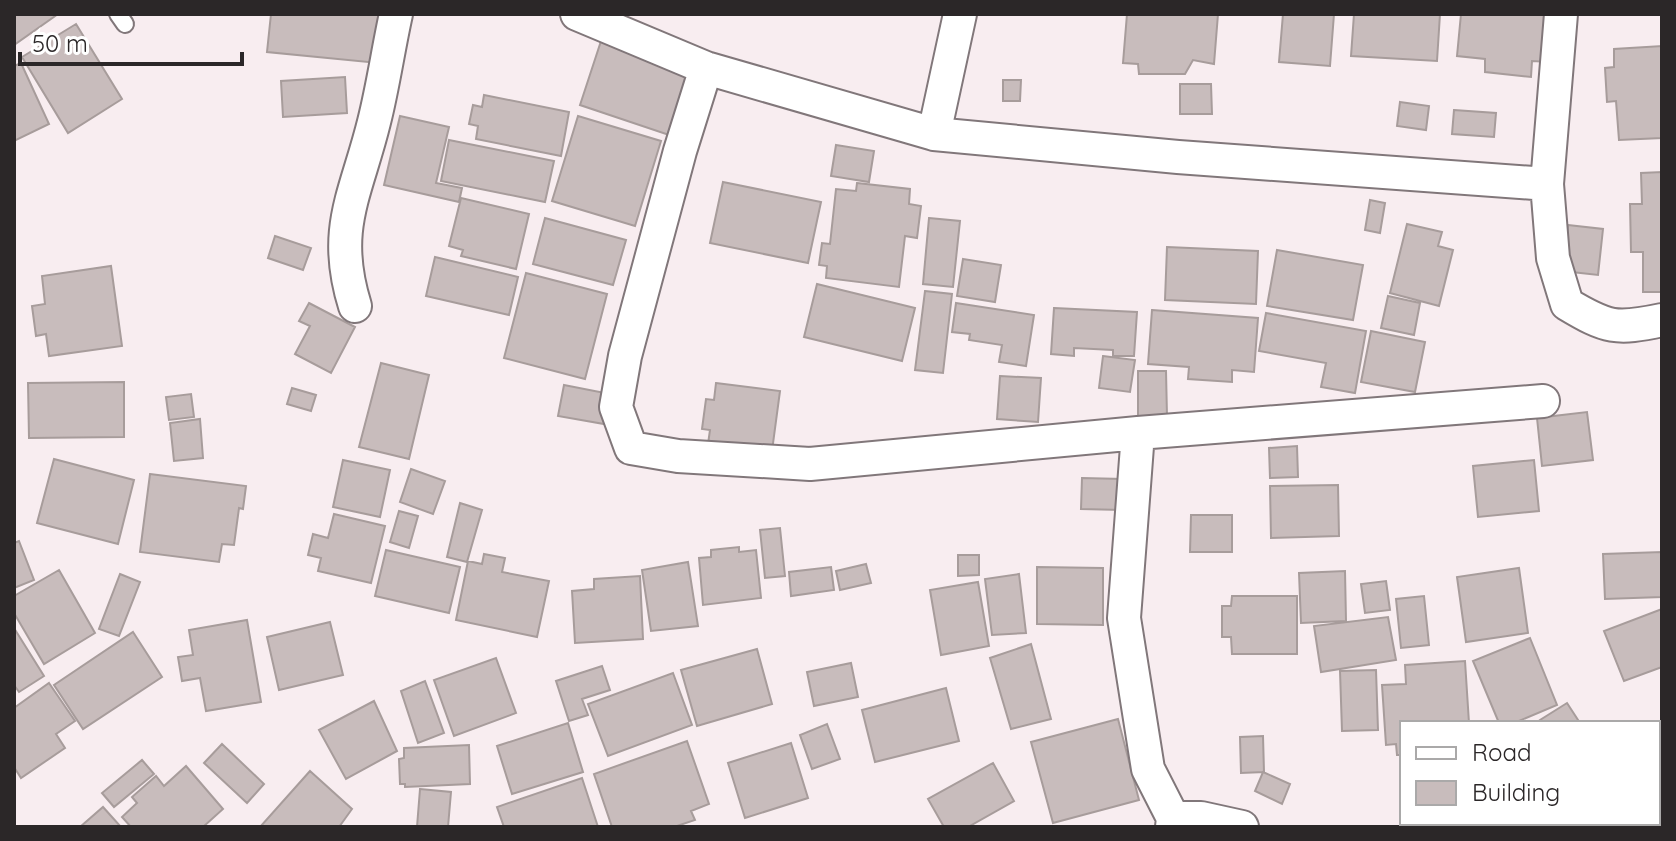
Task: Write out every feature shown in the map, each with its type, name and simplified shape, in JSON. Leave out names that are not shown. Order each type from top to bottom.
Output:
[{"type":"street","points":[[355,306],[344,263],[348,206],[366,156],[396,14]]},
{"type":"street","points":[[577,14],[706,68],[934,134],[1178,157],[1547,184]]},
{"type":"street","points":[[934,134],[960,14]]},
{"type":"street","points":[[1561,14],[1547,184],[1553,258],[1567,304],[1598,323],[1627,328],[1662,320]]},
{"type":"street","points":[[706,68],[680,151],[625,356],[616,407],[631,448],[678,456],[810,464],[1138,433],[1543,401]]},
{"type":"street","points":[[1138,433],[1124,618],[1148,769],[1173,822],[1201,818],[1242,827]]},
{"type":"street","points":[[1629,827],[1652,827]]},
{"type":"building","points":[[14,14],[58,14],[14,45]]},
{"type":"building","points":[[271,14],[383,14],[378,63],[267,52]]},
{"type":"building","points":[[1127,14],[1218,14],[1214,64],[1193,60],[1185,74],[1139,74],[1138,64],[1123,63]]},
{"type":"building","points":[[1283,14],[1334,14],[1330,66],[1279,62]]},
{"type":"building","points":[[1354,14],[1440,14],[1437,61],[1351,56]]},
{"type":"building","points":[[1461,14],[1554,14],[1549,62],[1532,61],[1531,77],[1485,72],[1485,59],[1457,56]]},
{"type":"building","points":[[76,24],[122,99],[68,133],[22,57]]},
{"type":"building","points":[[602,38],[697,69],[675,137],[580,105]]},
{"type":"building","points":[[1662,46],[1662,138],[1619,140],[1616,101],[1607,102],[1605,68],[1614,67],[1614,49]]},
{"type":"building","points":[[21,63],[49,124],[14,141],[14,66]]},
{"type":"building","points":[[345,77],[347,113],[283,117],[281,81]]},
{"type":"building","points":[[1003,80],[1021,80],[1020,101],[1003,101]]},
{"type":"building","points":[[1180,84],[1211,84],[1212,114],[1180,114]]},
{"type":"building","points":[[484,95],[569,112],[561,156],[476,139],[478,126],[469,124],[473,105],[482,107]]},
{"type":"building","points":[[1400,102],[1429,106],[1426,130],[1397,126]]},
{"type":"building","points":[[1454,110],[1496,113],[1494,137],[1452,134]]},
{"type":"building","points":[[400,116],[449,127],[436,183],[462,188],[459,202],[384,185]]},
{"type":"building","points":[[578,116],[661,141],[635,226],[552,201]]},
{"type":"building","points":[[449,140],[554,161],[545,202],[441,181]]},
{"type":"building","points":[[836,145],[874,151],[869,182],[831,176]]},
{"type":"building","points":[[1662,172],[1662,292],[1643,292],[1643,252],[1631,252],[1630,204],[1642,204],[1641,173]]},
{"type":"building","points":[[723,182],[821,202],[808,263],[710,243]]},
{"type":"building","points":[[857,183],[910,189],[909,204],[921,206],[917,238],[905,236],[899,287],[826,278],[827,266],[819,265],[822,243],[830,244],[836,189],[856,191]]},
{"type":"building","points":[[461,198],[529,214],[516,269],[461,256],[463,250],[449,246]]},
{"type":"building","points":[[1370,200],[1385,203],[1380,233],[1365,230]]},
{"type":"building","points":[[545,218],[626,240],[613,285],[533,264]]},
{"type":"building","points":[[929,218],[960,221],[953,287],[923,284]]},
{"type":"building","points":[[1407,224],[1442,232],[1438,246],[1453,250],[1439,306],[1390,293]]},
{"type":"building","points":[[1568,225],[1603,229],[1598,275],[1563,271]]},
{"type":"building","points":[[275,236],[311,248],[303,270],[268,258]]},
{"type":"building","points":[[1167,247],[1258,251],[1256,304],[1165,300]]},
{"type":"building","points":[[1277,250],[1363,265],[1353,320],[1267,306]]},
{"type":"building","points":[[435,257],[518,277],[509,315],[426,296]]},
{"type":"building","points":[[963,259],[1001,265],[995,302],[957,296]]},
{"type":"building","points":[[111,266],[122,346],[49,356],[46,334],[36,336],[32,306],[45,304],[42,276]]},
{"type":"building","points":[[526,273],[607,294],[585,379],[504,358]]},
{"type":"building","points":[[817,284],[915,308],[902,361],[804,337]]},
{"type":"building","points":[[925,291],[952,294],[943,373],[915,370]]},
{"type":"building","points":[[1388,296],[1420,303],[1414,335],[1381,328]]},
{"type":"building","points":[[309,303],[355,327],[331,373],[295,354],[310,326],[299,321]]},
{"type":"building","points":[[956,303],[1034,315],[1026,366],[999,362],[1002,345],[969,340],[970,334],[952,332]]},
{"type":"building","points":[[1054,308],[1137,312],[1134,356],[1113,356],[1113,350],[1074,348],[1074,356],[1051,354]]},
{"type":"building","points":[[1152,310],[1258,318],[1254,372],[1232,370],[1232,382],[1188,379],[1189,367],[1148,364]]},
{"type":"building","points":[[1266,313],[1366,331],[1355,393],[1321,387],[1326,363],[1259,351]]},
{"type":"building","points":[[1371,331],[1425,342],[1415,392],[1361,382]]},
{"type":"building","points":[[1103,356],[1135,360],[1130,392],[1099,388]]},
{"type":"building","points":[[381,363],[429,375],[409,459],[359,447]]},
{"type":"building","points":[[1138,371],[1166,371],[1167,416],[1138,416]]},
{"type":"building","points":[[1000,376],[1041,378],[1038,422],[997,419]]},
{"type":"building","points":[[124,382],[124,437],[29,438],[28,383]]},
{"type":"building","points":[[716,383],[780,391],[772,451],[708,444],[710,430],[702,429],[706,399],[714,400]]},
{"type":"building","points":[[564,385],[610,394],[604,424],[558,416]]},
{"type":"building","points":[[292,388],[316,395],[311,411],[287,404]]},
{"type":"building","points":[[191,394],[194,417],[169,420],[166,397]]},
{"type":"building","points":[[1587,412],[1593,460],[1542,466],[1537,418]]},
{"type":"building","points":[[200,419],[203,458],[174,461],[170,423]]},
{"type":"building","points":[[1297,446],[1298,477],[1270,478],[1269,448]]},
{"type":"building","points":[[54,459],[134,480],[118,544],[37,523]]},
{"type":"building","points":[[343,460],[390,470],[380,517],[333,507]]},
{"type":"building","points":[[1534,460],[1539,511],[1478,517],[1473,466]]},
{"type":"building","points":[[411,469],[445,481],[433,514],[400,502]]},
{"type":"building","points":[[150,474],[246,486],[243,509],[239,508],[234,545],[222,544],[219,562],[140,552]]},
{"type":"building","points":[[1082,478],[1123,479],[1122,510],[1081,509]]},
{"type":"building","points":[[1338,485],[1339,536],[1271,538],[1270,486]]},
{"type":"building","points":[[460,503],[482,510],[467,562],[447,557]]},
{"type":"building","points":[[399,511],[418,516],[409,548],[390,542]]},
{"type":"building","points":[[334,514],[385,526],[371,583],[318,571],[321,558],[308,555],[313,534],[328,538]]},
{"type":"building","points":[[1191,515],[1232,515],[1232,552],[1190,552]]},
{"type":"building","points":[[780,528],[785,576],[765,578],[760,530]]},
{"type":"building","points":[[19,541],[34,580],[14,588],[14,543]]},
{"type":"building","points":[[739,547],[739,552],[756,550],[761,598],[703,605],[699,558],[711,557],[711,550]]},
{"type":"building","points":[[386,550],[460,567],[449,613],[375,596]]},
{"type":"building","points":[[1662,552],[1662,597],[1605,599],[1603,554]]},
{"type":"building","points":[[484,554],[505,558],[502,572],[549,581],[537,637],[456,620],[468,561],[482,564]]},
{"type":"building","points":[[958,555],[979,555],[979,575],[958,576]]},
{"type":"building","points":[[688,562],[698,626],[651,631],[642,570]]},
{"type":"building","points":[[866,564],[871,583],[840,590],[836,571]]},
{"type":"building","points":[[831,567],[834,590],[791,596],[789,572]]},
{"type":"building","points":[[1037,567],[1103,568],[1103,625],[1037,624]]},
{"type":"building","points":[[1519,568],[1528,633],[1466,642],[1457,577]]},
{"type":"building","points":[[59,570],[95,633],[44,664],[14,613],[14,596]]},
{"type":"building","points":[[1345,571],[1346,621],[1301,623],[1299,573]]},
{"type":"building","points":[[120,574],[140,582],[119,636],[99,629]]},
{"type":"building","points":[[1019,574],[1026,633],[992,635],[985,579]]},
{"type":"building","points":[[640,576],[643,639],[575,643],[572,591],[594,589],[594,579]]},
{"type":"building","points":[[1386,581],[1390,610],[1365,613],[1361,584]]},
{"type":"building","points":[[978,582],[989,646],[941,655],[930,590]]},
{"type":"building","points":[[1232,596],[1297,596],[1297,654],[1232,654],[1231,637],[1222,637],[1222,606],[1231,606]]},
{"type":"building","points":[[1424,596],[1429,645],[1401,648],[1396,599]]},
{"type":"building","points":[[1662,609],[1662,667],[1624,681],[1604,631]]},
{"type":"building","points":[[1388,617],[1396,660],[1321,672],[1314,626]]},
{"type":"building","points":[[247,620],[261,702],[206,711],[200,678],[182,681],[178,657],[193,655],[189,630]]},
{"type":"building","points":[[330,622],[343,675],[279,690],[267,637]]},
{"type":"building","points":[[14,628],[44,676],[19,692],[14,685]]},
{"type":"building","points":[[133,632],[162,677],[83,729],[54,685]]},
{"type":"building","points":[[1530,638],[1557,705],[1519,721],[1498,721],[1473,661]]},
{"type":"building","points":[[1031,644],[1051,719],[1011,729],[990,658]]},
{"type":"building","points":[[757,649],[772,704],[697,726],[681,670]]},
{"type":"building","points":[[496,658],[516,713],[454,736],[434,680]]},
{"type":"building","points":[[1465,661],[1469,721],[1400,721],[1400,755],[1397,755],[1396,744],[1386,745],[1382,685],[1406,684],[1405,665]]},
{"type":"building","points":[[851,663],[858,697],[814,706],[807,672]]},
{"type":"building","points":[[602,666],[610,690],[582,699],[588,715],[569,721],[556,681]]},
{"type":"building","points":[[1376,670],[1378,730],[1342,731],[1340,671]]},
{"type":"building","points":[[673,673],[692,725],[608,756],[588,704]]},
{"type":"building","points":[[425,681],[444,733],[418,743],[401,691]]},
{"type":"building","points":[[49,683],[75,721],[56,734],[65,748],[21,778],[14,767],[14,708]]},
{"type":"building","points":[[946,688],[959,741],[875,762],[862,710]]},
{"type":"building","points":[[374,701],[397,751],[346,779],[319,730]]},
{"type":"building","points":[[1567,703],[1579,721],[1541,721]]},
{"type":"building","points":[[1118,719],[1139,800],[1053,823],[1031,742]]},
{"type":"building","points":[[568,723],[583,772],[512,794],[497,746]]},
{"type":"building","points":[[827,724],[840,759],[812,769],[800,735]]},
{"type":"building","points":[[1263,736],[1264,772],[1241,773],[1240,737]]},
{"type":"building","points":[[687,741],[709,804],[691,811],[695,820],[674,827],[612,827],[594,774]]},
{"type":"building","points":[[791,743],[808,798],[745,818],[728,763]]},
{"type":"building","points":[[222,744],[264,784],[247,803],[204,763]]},
{"type":"building","points":[[469,745],[470,784],[405,787],[405,784],[400,784],[399,759],[404,758],[404,748]]},
{"type":"building","points":[[142,760],[154,774],[114,807],[102,793]]},
{"type":"building","points":[[993,763],[1014,801],[968,827],[944,827],[928,799]]},
{"type":"building","points":[[186,766],[223,809],[203,827],[131,827],[122,817],[137,803],[132,797],[156,776],[164,786]]},
{"type":"building","points":[[310,771],[352,809],[339,827],[260,827]]},
{"type":"building","points":[[1263,772],[1290,784],[1282,804],[1255,791]]},
{"type":"building","points":[[582,778],[598,827],[504,827],[497,807]]},
{"type":"building","points":[[420,789],[451,792],[448,827],[417,827]]},
{"type":"building","points":[[103,807],[121,827],[80,827]]},
{"type":"building","points":[[1536,825],[1537,827],[1480,827]]},
{"type":"building","points":[[1542,825],[1600,827],[1543,827]]}]
